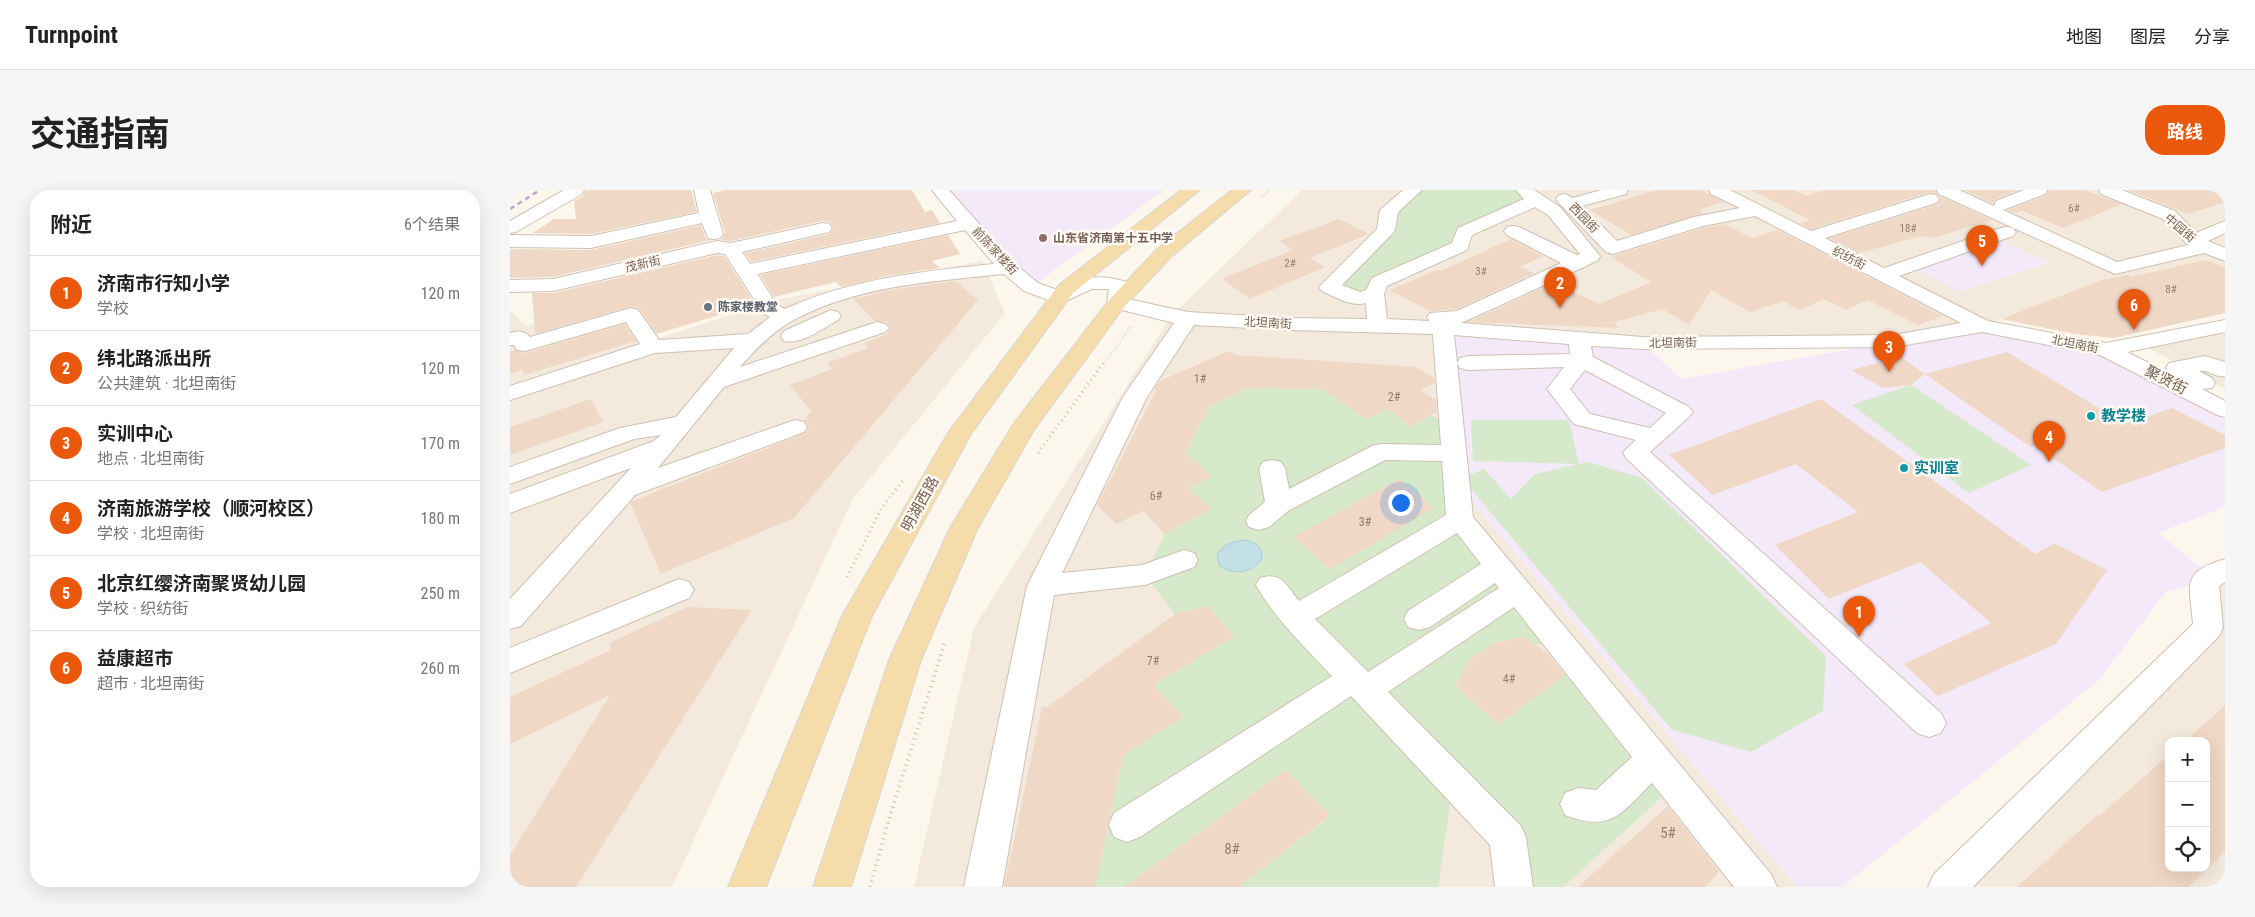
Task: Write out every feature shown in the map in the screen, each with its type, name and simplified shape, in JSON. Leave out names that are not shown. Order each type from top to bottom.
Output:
[{"type":"main road","name":"明湖西路","points":[[746,887],[857,616],[960,433],[1066,289],[1192,190]]},
{"type":"main road","points":[[832,887],[904,660],[964,528],[1023,428],[1117,303],[1164,253],[1249,196]]},
{"type":"street","points":[[510,228],[576,190]]},
{"type":"street","points":[[702,190],[709,216],[724,248],[745,271],[770,309],[788,326]]},
{"type":"street","name":"前陈家楼街","points":[[940,190],[1008,268],[1031,287],[1059,298]]},
{"type":"street","points":[[1376,311],[1380,282],[1460,246],[1464,232],[1530,195],[1554,211],[1591,256],[1460,318],[1376,311],[1359,299],[1329,287],[1386,230],[1389,210],[1414,190]]},
{"type":"street","name":"西园街","points":[[1554,190],[1613,248],[1700,222],[1755,211]]},
{"type":"street","points":[[1570,204],[1620,190]]},
{"type":"street","name":"织纺街","points":[[1717,190],[1982,326]]},
{"type":"street","points":[[2002,205],[2039,190]]},
{"type":"street","name":"中园街","points":[[2120,192],[2169,215],[2213,249]]},
{"type":"street","points":[[1810,237],[1937,194],[2115,268],[2213,249],[2225,226]]},
{"type":"street","points":[[510,241],[591,242],[709,216]]},
{"type":"street","points":[[745,271],[970,224]]},
{"type":"street","name":"茂新街","points":[[510,286],[553,284],[823,228]]},
{"type":"street","points":[[1513,231],[1578,262]]},
{"type":"street","points":[[1883,275],[2007,232]]},
{"type":"street","points":[[1376,311],[1368,277],[1400,264]]},
{"type":"street","points":[[510,393],[653,347],[752,340],[788,326],[820,302],[898,283],[1008,268]]},
{"type":"street","points":[[1059,298],[1083,284],[1103,280],[1120,286],[1117,303]]},
{"type":"street","name":"北坦南街","points":[[1117,303],[1188,318],[1290,324],[1376,311],[1443,328],[1580,349],[1643,343],[1894,341],[1982,326],[2106,350],[2225,326]]},
{"type":"street","points":[[510,339],[519,337],[525,345],[631,314],[653,347]]},
{"type":"street","points":[[983,887],[1041,586],[1135,397],[1188,318]]},
{"type":"street","points":[[718,382],[878,328]]},
{"type":"street","points":[[1443,328],[1460,518],[1516,590],[1758,887]]},
{"type":"street","points":[[510,618],[684,423],[752,340]]},
{"type":"street","points":[[1580,349],[1558,389],[1582,419],[1655,437]]},
{"type":"street","points":[[1468,363],[1580,349],[1681,412],[1655,437],[1634,452],[1929,723]]},
{"type":"street","name":"聚贤街","points":[[2106,350],[2225,410]]},
{"type":"street","points":[[2225,368],[2221,370],[2205,363],[2177,368],[2225,395]]},
{"type":"street","points":[[510,476],[629,433],[684,423]]},
{"type":"street","points":[[623,491],[795,427]]},
{"type":"street","points":[[1380,439],[1454,446]]},
{"type":"street","points":[[1259,521],[1279,505],[1381,452],[1454,446]]},
{"type":"street","points":[[510,504],[663,447]]},
{"type":"street","points":[[1272,468],[1279,505]]},
{"type":"street","points":[[1295,618],[1460,518]]},
{"type":"street","points":[[1041,586],[1145,575],[1184,560]]},
{"type":"street","points":[[1419,619],[1498,567]]},
{"type":"street","points":[[1947,887],[2216,633],[2204,581],[2225,569]]},
{"type":"street","points":[[1270,585],[1295,618],[1508,838],[1514,887]]},
{"type":"street","points":[[510,661],[679,590]]},
{"type":"street","points":[[1126,825],[1516,590]]},
{"type":"street","points":[[1578,804],[1602,807],[1654,759]]},
{"type":"path","points":[[1249,196],[1270,190]]},
{"type":"path","points":[[1033,461],[1143,310]]},
{"type":"path","points":[[870,887],[890,816],[947,637]]},
{"type":"shaded area","name":"山东省济南第十五中学","points":[[946,190],[1164,190],[1031,287]]},
{"type":"shaded area","points":[[1302,190],[2225,190],[2225,307],[2178,316],[2111,278],[1982,326],[1894,341],[1643,343],[1472,502],[1797,887],[914,887],[974,628],[1171,316]]},
{"type":"shaded area","points":[[1999,240],[2049,263],[1960,292],[1916,269]]},
{"type":"shaded area","points":[[982,261],[1005,313],[852,500],[672,887],[510,887],[510,312],[526,326],[637,297],[659,338],[776,300]]},
{"type":"shaded area","points":[[1982,326],[2106,350],[2225,410],[2225,507],[2158,533],[2214,578],[2166,592],[2098,681],[1842,887],[1797,887],[1472,502],[1443,328],[1643,343],[1681,379]]},
{"type":"shaded area","points":[[2225,326],[2225,389],[2141,344]]},
{"type":"shaded area","points":[[2225,569],[2225,887],[1955,887],[2208,628],[2204,581]]},
{"type":"green space","points":[[1414,190],[1524,190],[1536,200],[1464,232],[1460,246],[1380,282],[1374,294],[1329,287],[1386,230],[1389,210]]},
{"type":"green space","points":[[1911,385],[2031,465],[1969,493],[1852,405]]},
{"type":"green space","points":[[1249,388],[1372,389],[1387,409],[1411,426],[1430,415],[1452,425],[1460,519],[1559,643],[1535,644],[1526,637],[1494,643],[1469,660],[1455,686],[1499,724],[1569,671],[1675,785],[1563,887],[1514,887],[1508,838],[1453,782],[1438,887],[1239,887],[1330,816],[1286,770],[1131,882],[1129,887],[1095,887],[1123,756],[1182,717],[1154,685],[1234,636],[1208,606],[1175,614],[1145,575],[1165,534],[1211,509],[1188,488],[1212,476],[1180,464],[1209,407]]},
{"type":"green space","points":[[1471,420],[1569,420],[1579,464],[1588,462],[1642,478],[1826,656],[1823,711],[1751,752],[1672,730],[1462,478],[1484,469],[1511,499],[1535,474],[1578,464],[1473,461]]},
{"type":"water","points":[[1245,540],[1256,545],[1262,551],[1261,558],[1257,564],[1250,569],[1240,572],[1230,571],[1219,565],[1217,555],[1222,548],[1232,542]]},
{"type":"building","points":[[691,190],[697,212],[591,234],[533,233],[554,219],[576,219],[574,201],[583,196],[585,191]]},
{"type":"building","points":[[725,190],[912,190],[925,212],[932,210],[940,223],[751,262],[745,253],[829,234],[834,227],[829,222],[823,221],[731,241],[721,240],[725,233],[713,193]]},
{"type":"building","points":[[1658,190],[1701,190],[1724,202],[1698,210],[1704,213],[1631,235],[1590,210]]},
{"type":"building","points":[[1751,190],[1794,190],[1806,196],[1826,190],[1935,190],[1937,193],[1929,192],[1811,229],[1800,223],[1810,220]]},
{"type":"building","points":[[1964,190],[2019,190],[1995,199],[1993,203]]},
{"type":"building","points":[[2049,190],[2084,190],[2122,204],[2063,228],[2023,211],[2015,213],[2008,210],[2046,196]]},
{"type":"building","points":[[2129,190],[2225,190],[2225,202],[2188,214]]},
{"type":"building","points":[[1939,196],[1992,220],[1932,238],[1922,236],[1858,253],[1830,238],[1937,205],[1941,199]]},
{"type":"building","points":[[1339,219],[1369,234],[1310,258],[1325,267],[1250,299],[1222,279],[1293,250],[1280,241]]},
{"type":"building","points":[[1724,224],[1752,238],[1778,230],[1943,316],[1918,325],[1868,300],[1846,310],[1824,299],[1799,310],[1783,301],[1750,312],[1711,290],[1689,325],[1663,309],[1614,322],[1619,328],[1468,322],[1554,283],[1599,304],[1651,282],[1611,257],[1703,228]]},
{"type":"building","points":[[701,225],[706,239],[711,240],[553,277],[510,278],[510,249],[591,250]]},
{"type":"building","points":[[948,235],[960,254],[932,261],[940,268],[887,276],[841,287],[836,282],[774,297],[760,275]]},
{"type":"building","points":[[1511,239],[1543,256],[1520,267],[1534,273],[1457,309],[1430,311],[1390,290],[1438,269],[1441,271]]},
{"type":"building","points":[[717,255],[724,256],[755,304],[657,334],[640,309],[632,306],[535,334],[532,293],[553,293]]},
{"type":"building","points":[[2207,260],[2225,268],[2225,313],[2114,338],[2074,334],[2001,319],[2102,280],[2128,275],[2131,277]]},
{"type":"building","points":[[955,281],[978,300],[794,518],[661,574],[630,503],[632,501],[806,433],[809,426],[804,420],[811,411],[790,385],[832,369],[827,363],[869,348],[864,343],[887,334],[891,328],[886,322],[875,321],[853,299],[896,289]]},
{"type":"building","points":[[625,324],[636,341],[524,375],[523,370],[510,374],[510,352],[515,350],[526,353]]},
{"type":"building","points":[[1229,351],[1236,355],[1416,367],[1434,378],[1435,383],[1420,390],[1436,400],[1437,412],[1411,426],[1387,409],[1366,419],[1323,389],[1249,388],[1209,407],[1185,453],[1212,476],[1188,488],[1212,509],[1165,534],[1143,511],[1116,524],[1097,505],[1156,391],[1154,389],[1160,381]]},
{"type":"building","name":"教学楼","points":[[2007,352],[2125,424],[2172,408],[2225,435],[2225,448],[2102,492],[2034,445],[2031,447],[1925,374]]},
{"type":"building","points":[[1901,357],[1925,374],[1911,385],[1883,388],[1851,370]]},
{"type":"building","points":[[591,399],[603,422],[510,455],[510,427]]},
{"type":"building","points":[[1821,399],[2035,554],[2054,543],[2107,570],[2056,644],[1938,696],[1904,664],[1991,623],[1920,562],[1829,599],[1775,545],[1858,512],[1796,464],[1713,495],[1669,455]]},
{"type":"building","points":[[1399,479],[1434,508],[1330,569],[1293,537]]},
{"type":"building","points":[[1208,606],[1234,636],[1154,685],[1183,717],[1123,756],[1095,887],[1004,887],[1042,707],[1047,707],[1175,614]]},
{"type":"building","points":[[687,607],[752,610],[576,887],[510,887],[510,855],[610,695],[510,744],[510,697],[611,650],[609,643]]},
{"type":"building","points":[[1526,637],[1550,656],[1565,675],[1499,724],[1455,686],[1469,660],[1494,643]]},
{"type":"building","points":[[2225,706],[2225,852],[2210,866],[2210,737],[2190,737]]},
{"type":"building","points":[[2165,758],[2165,872],[2204,872],[2188,887],[2017,887],[2097,815],[2099,816]]},
{"type":"building","points":[[1286,770],[1330,815],[1239,887],[1124,887]]},
{"type":"building","points":[[1668,806],[1719,872],[1705,887],[1578,887]]},
{"type":"railway","points":[[510,209],[540,190]]},
{"type":"place","name":"山东省济南第十五中学","points":[[1043,238]]},
{"type":"place","name":"北京红缨济南聚贤幼儿园","points":[[1982,266]]},
{"type":"place","name":"陈家楼教堂","points":[[708,307]]},
{"type":"place","name":"纬北路派出所","points":[[1560,308]]},
{"type":"place","name":"益康超市","points":[[2134,330]]},
{"type":"place","name":"实训中心","points":[[1889,372]]},
{"type":"place","name":"教学楼","points":[[2091,416]]},
{"type":"place","name":"济南旅游学校（顺河校区）","points":[[2049,462]]},
{"type":"place","name":"实训室","points":[[1904,468]]},
{"type":"place","name":"济南市行知小学","points":[[1859,637]]}]
